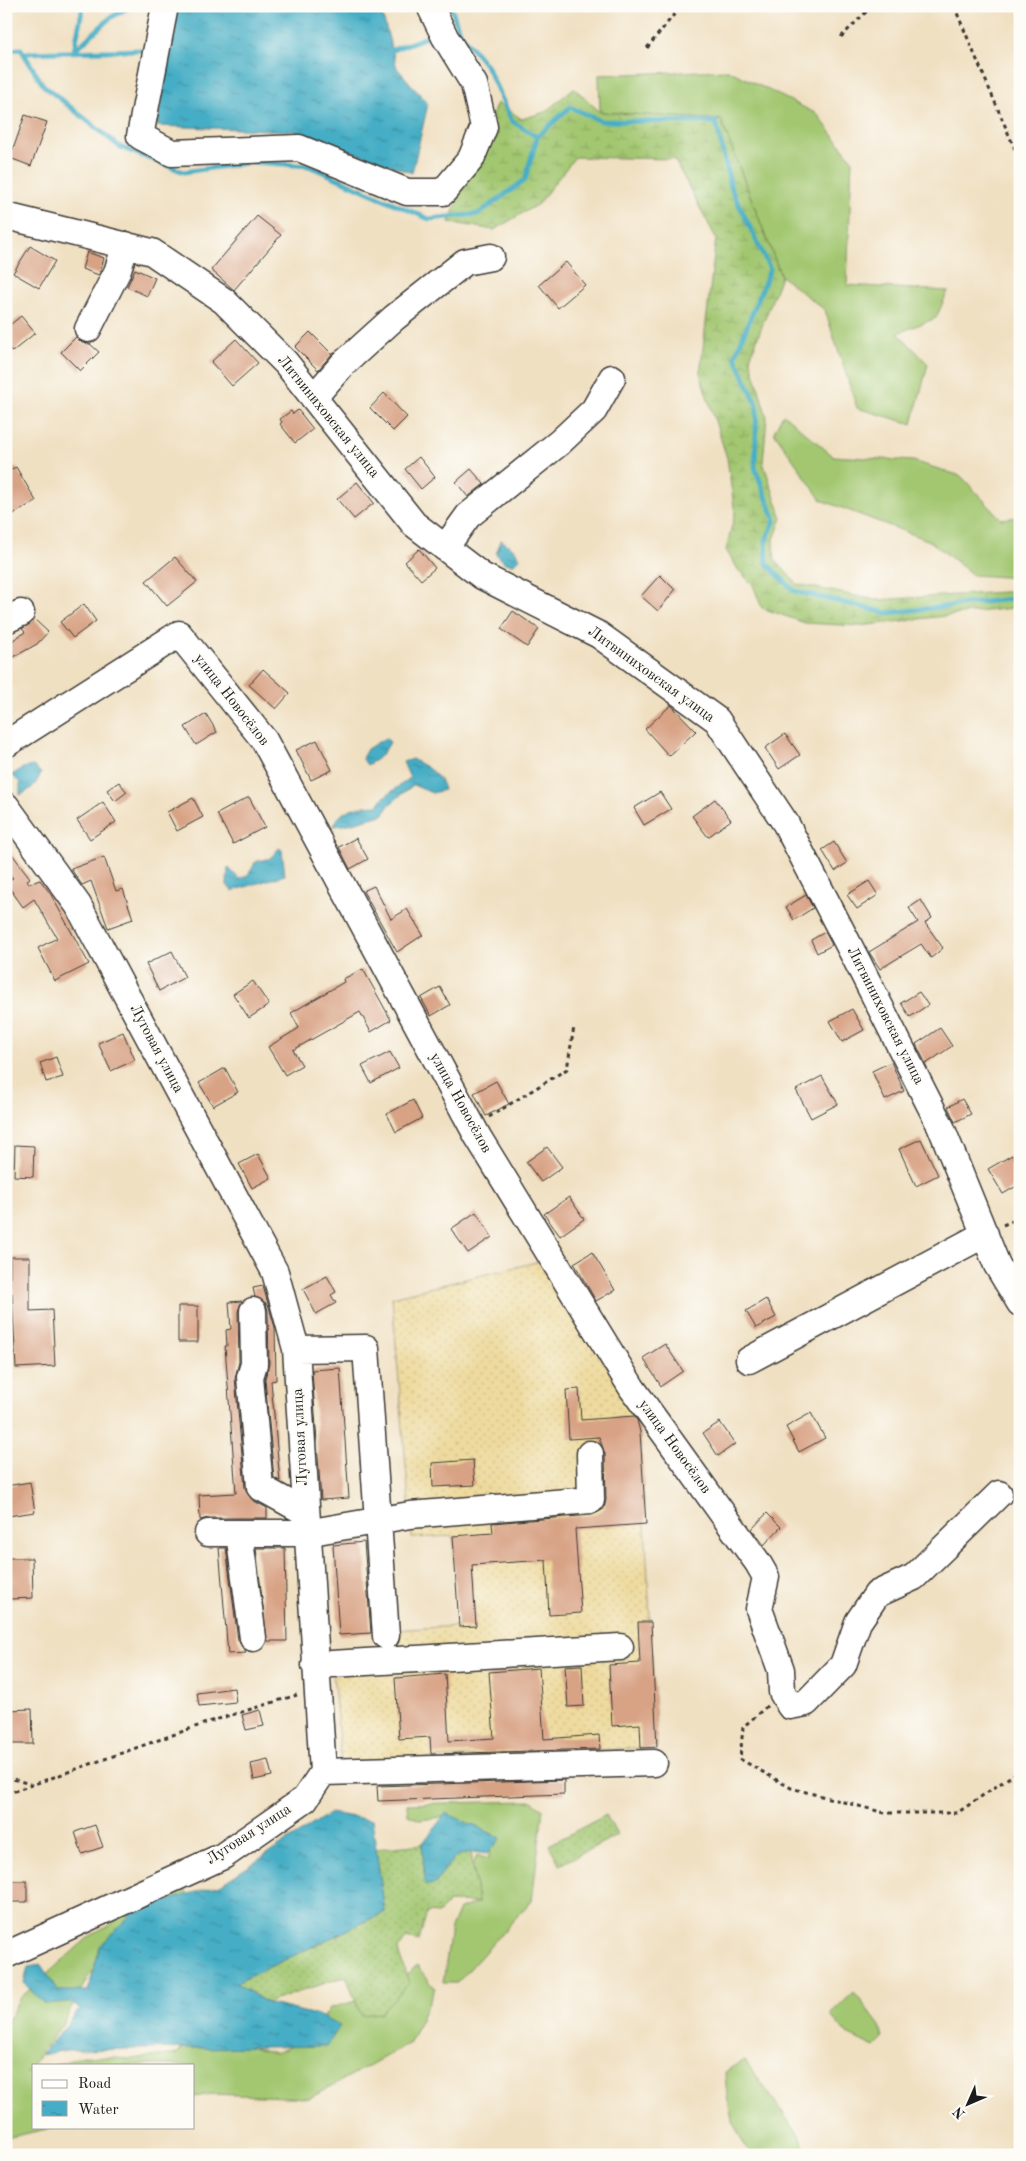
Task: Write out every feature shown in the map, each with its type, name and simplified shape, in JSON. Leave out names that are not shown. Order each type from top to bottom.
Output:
[{"type":"street","points":[[165,6],[140,136],[172,153],[299,148],[407,192],[443,192],[471,159],[484,127],[474,84],[445,37],[430,6]]},
{"type":"street","name":"Литвиниховская улица","points":[[6,216],[152,252],[224,301],[286,363],[414,524],[482,576],[599,634],[716,720],[786,824],[941,1127],[997,1265],[1020,1303]]},
{"type":"street","points":[[88,329],[117,272],[126,245]]},
{"type":"street","points":[[314,397],[342,365],[394,318],[465,262],[491,257]]},
{"type":"street","points":[[445,548],[468,516],[560,442],[594,410],[612,378]]},
{"type":"street","name":"улица Новосёлов","points":[[6,744],[180,634],[264,740],[473,1127],[632,1388],[758,1563],[766,1577],[759,1609],[781,1670],[782,1692]]},
{"type":"street","name":"Луговая улица","points":[[6,806],[78,905],[275,1272],[296,1349],[305,1522],[323,1772],[305,1799],[223,1856],[6,1955]]},
{"type":"street","points":[[749,1360],[984,1234]]},
{"type":"street","points":[[252,1311],[254,1364],[250,1377],[260,1488],[305,1522]]},
{"type":"street","points":[[296,1349],[366,1348],[386,1636]]},
{"type":"street","points":[[208,1533],[239,1533],[305,1522],[378,1520],[410,1514],[591,1500],[590,1454]]},
{"type":"street","points":[[782,1692],[790,1706],[806,1703],[842,1665],[858,1622],[877,1594],[914,1577],[999,1494]]},
{"type":"street","points":[[239,1533],[253,1638]]},
{"type":"street","points":[[316,1677],[620,1647]]},
{"type":"street","points":[[323,1772],[654,1763]]},
{"type":"path","points":[[647,48],[681,6]]},
{"type":"path","points":[[841,37],[872,6]]},
{"type":"path","points":[[954,6],[1020,161]]},
{"type":"path","points":[[473,1127],[567,1069],[574,1027]]},
{"type":"path","points":[[6,1794],[212,1721],[316,1677]]},
{"type":"path","points":[[782,1692],[742,1727],[740,1759],[791,1788],[885,1813],[957,1813],[1020,1770]]},
{"type":"path","points":[[6,1777],[31,1784]]},
{"type":"green space","points":[[728,70],[817,114],[852,160],[847,285],[948,291],[936,318],[898,333],[928,364],[912,424],[857,408],[825,310],[781,276],[721,120],[600,112],[599,75]]},
{"type":"green space","points":[[574,88],[600,112],[721,120],[781,276],[750,358],[767,417],[763,462],[782,518],[773,542],[775,560],[797,584],[876,600],[1020,591],[1020,607],[860,626],[805,623],[762,608],[753,585],[739,571],[726,550],[735,513],[727,458],[700,374],[716,238],[674,159],[575,157],[538,204],[494,230],[449,222],[497,103],[522,119],[545,112]]},
{"type":"green space","points":[[783,414],[833,456],[913,461],[961,476],[1001,519],[1020,517],[1020,578],[973,575],[930,541],[821,500],[774,432]]},
{"type":"green space","points":[[532,1801],[543,1809],[532,1900],[457,1983],[443,1983],[451,1928],[459,1909],[478,1903],[473,1866],[477,1855],[488,1859],[492,1843],[451,1816],[420,1820],[408,1815],[407,1804]]},
{"type":"green space","points":[[606,1815],[617,1835],[560,1865],[549,1845]]},
{"type":"green space","points":[[422,1844],[426,1885],[435,1884],[454,1857],[471,1851],[478,1903],[449,1902],[438,1913],[427,1912],[419,1941],[406,1938],[398,1951],[409,1983],[380,2013],[361,2015],[346,1976],[267,2003],[236,1983],[385,1912],[376,1849]]},
{"type":"green space","points":[[181,1886],[195,1902],[117,1938],[87,1979],[64,2022],[26,2073],[32,2072],[32,2128],[51,2128],[6,2138],[6,2024],[19,1999],[90,1936],[109,1926],[139,1901]]},
{"type":"green space","points":[[417,1966],[435,1988],[410,2043],[310,2098],[212,2094],[195,2097],[195,2064],[58,2064],[83,2056],[130,2059],[177,2054],[191,2041],[224,2041],[275,2053],[310,2039],[330,2008],[356,2001],[362,2007]]},
{"type":"green space","points":[[854,1992],[880,2026],[883,2038],[874,2047],[847,2034],[830,2015]]},
{"type":"green space","points":[[745,2060],[798,2134],[810,2155],[752,2155],[745,2145],[731,2116],[725,2072]]},
{"type":"sand","points":[[545,1260],[636,1416],[640,1432],[657,1747],[341,1763],[333,1672],[395,1652],[393,1630],[459,1626],[453,1536],[412,1538],[392,1297]]},
{"type":"water","points":[[176,6],[380,6],[397,68],[428,104],[412,173],[294,131],[157,126]]},
{"type":"water","points":[[501,540],[514,549],[520,558],[514,564],[505,563],[496,554]]},
{"type":"water","points":[[385,738],[390,742],[383,753],[367,765],[362,758],[367,749]]},
{"type":"water","points":[[412,759],[436,775],[444,790],[432,793],[413,785],[389,805],[383,815],[334,826],[346,811],[358,807],[378,805],[383,798],[410,778],[403,762]]},
{"type":"water","points":[[33,766],[41,773],[33,787],[20,795],[20,783],[12,775],[23,768]]},
{"type":"water","points":[[279,848],[282,850],[285,875],[232,891],[227,885],[228,867],[239,879],[245,877],[255,862],[271,858]]},
{"type":"water","points":[[330,1813],[372,1820],[385,1912],[236,1983],[267,2003],[324,2017],[340,2026],[327,2046],[67,2050],[41,2055],[80,2009],[69,2002],[44,2004],[24,1983],[28,1967],[41,1965],[58,1991],[88,1991],[100,1946],[135,1910],[220,1885]]},
{"type":"water","points":[[446,1813],[501,1838],[487,1854],[468,1853],[455,1858],[450,1862],[435,1884],[425,1885],[422,1844]]},
{"type":"building","points":[[25,115],[47,122],[31,166],[10,158]]},
{"type":"building","points":[[257,216],[281,235],[234,290],[211,270]]},
{"type":"building","points":[[30,246],[55,261],[39,288],[13,273]]},
{"type":"building","points":[[87,252],[104,258],[99,275],[82,269]]},
{"type":"building","points":[[566,262],[585,285],[558,308],[539,285]]},
{"type":"building","points":[[135,269],[155,278],[147,296],[127,287]]},
{"type":"building","points":[[21,316],[35,333],[12,352],[6,344],[6,328]]},
{"type":"building","points":[[310,332],[332,354],[318,370],[295,347]]},
{"type":"building","points":[[76,337],[82,343],[90,344],[99,352],[80,371],[61,352]]},
{"type":"building","points":[[236,339],[258,363],[232,386],[211,362]]},
{"type":"building","points":[[384,393],[407,417],[393,431],[370,408]]},
{"type":"building","points":[[298,410],[313,429],[295,443],[280,424],[282,422],[280,419],[291,411],[293,414]]},
{"type":"building","points":[[419,457],[435,477],[421,489],[405,469]]},
{"type":"building","points":[[16,467],[36,501],[6,518],[6,472]]},
{"type":"building","points":[[471,469],[484,484],[468,497],[456,482]]},
{"type":"building","points":[[357,482],[374,503],[354,519],[337,499]]},
{"type":"building","points":[[419,549],[435,568],[421,580],[405,562]]},
{"type":"building","points":[[175,557],[197,582],[167,606],[146,581]]},
{"type":"building","points":[[660,575],[675,590],[658,611],[641,596]]},
{"type":"building","points":[[84,604],[96,621],[73,638],[60,622]]},
{"type":"building","points":[[513,611],[539,629],[527,647],[501,629]]},
{"type":"building","points":[[34,619],[48,632],[37,644],[12,658],[6,650],[6,645],[25,632],[22,629]]},
{"type":"building","points":[[263,669],[290,693],[276,709],[249,685]]},
{"type":"building","points":[[671,705],[696,731],[669,756],[645,729]]},
{"type":"building","points":[[206,714],[217,732],[196,745],[185,727]]},
{"type":"building","points":[[785,734],[800,755],[779,769],[765,748]]},
{"type":"building","points":[[317,740],[332,770],[311,780],[296,750]]},
{"type":"building","points":[[119,782],[127,792],[115,801],[107,790]]},
{"type":"building","points":[[660,792],[671,809],[644,825],[634,808]]},
{"type":"building","points":[[249,797],[265,827],[233,844],[217,814]]},
{"type":"building","points":[[193,798],[203,817],[177,831],[167,812]]},
{"type":"building","points":[[715,799],[731,820],[708,837],[692,816]]},
{"type":"building","points":[[103,802],[116,822],[90,839],[77,820]]},
{"type":"building","points":[[356,838],[368,859],[350,869],[339,847]]},
{"type":"building","points":[[834,842],[847,863],[835,871],[822,850]]},
{"type":"building","points":[[6,846],[30,878],[27,880],[29,884],[40,880],[50,893],[89,964],[55,981],[38,948],[57,938],[34,899],[23,907],[6,883],[13,878],[6,869]]},
{"type":"building","points":[[104,857],[116,891],[123,889],[133,919],[108,928],[91,881],[82,885],[71,869]]},
{"type":"building","points":[[869,881],[878,895],[857,909],[847,895]]},
{"type":"building","points":[[374,886],[391,919],[407,909],[423,935],[397,952],[363,891]]},
{"type":"building","points":[[806,895],[813,908],[794,920],[786,907]]},
{"type":"building","points":[[921,900],[932,918],[925,923],[943,948],[931,958],[921,944],[880,969],[869,952],[918,922],[909,908]]},
{"type":"building","points":[[825,932],[832,945],[817,953],[811,940]]},
{"type":"building","points":[[172,951],[185,977],[159,991],[146,964]]},
{"type":"building","points":[[363,969],[391,1020],[371,1032],[360,1012],[293,1050],[302,1065],[285,1075],[268,1047],[299,1028],[291,1013],[344,982],[343,979]]},
{"type":"building","points":[[253,981],[269,1005],[249,1018],[233,994]]},
{"type":"building","points":[[440,987],[450,1005],[431,1016],[421,998]]},
{"type":"building","points":[[919,992],[928,1005],[910,1017],[901,1003]]},
{"type":"building","points":[[852,1009],[864,1030],[842,1042],[830,1021]]},
{"type":"building","points":[[940,1028],[952,1046],[926,1064],[916,1044]]},
{"type":"building","points":[[123,1032],[135,1060],[111,1071],[98,1043]]},
{"type":"building","points":[[390,1052],[399,1068],[371,1083],[362,1066]]},
{"type":"building","points":[[56,1057],[63,1077],[46,1082],[40,1063]]},
{"type":"building","points":[[891,1062],[904,1091],[885,1100],[872,1071]]},
{"type":"building","points":[[225,1068],[238,1092],[213,1106],[199,1083]]},
{"type":"building","points":[[822,1076],[838,1104],[811,1118],[796,1090]]},
{"type":"building","points":[[496,1081],[509,1104],[486,1116],[474,1093]]},
{"type":"building","points":[[962,1099],[971,1114],[955,1122],[948,1107]]},
{"type":"building","points":[[413,1100],[422,1118],[396,1132],[387,1114]]},
{"type":"building","points":[[921,1139],[938,1175],[916,1186],[899,1149]]},
{"type":"building","points":[[15,1145],[34,1146],[33,1177],[14,1176]]},
{"type":"building","points":[[547,1147],[562,1167],[541,1182],[526,1162]]},
{"type":"building","points":[[258,1154],[271,1178],[252,1188],[239,1164]]},
{"type":"building","points":[[1012,1155],[1020,1169],[1020,1184],[1003,1194],[988,1169]]},
{"type":"building","points":[[569,1197],[584,1219],[560,1236],[544,1214]]},
{"type":"building","points":[[476,1212],[492,1237],[468,1253],[451,1229]]},
{"type":"building","points":[[592,1252],[615,1290],[596,1301],[574,1263]]},
{"type":"building","points":[[10,1257],[30,1257],[30,1311],[52,1310],[55,1366],[16,1368],[12,1293],[10,1293]]},
{"type":"building","points":[[327,1276],[336,1292],[331,1295],[336,1303],[316,1314],[303,1289]]},
{"type":"building","points":[[263,1286],[275,1328],[276,1380],[271,1381],[280,1481],[274,1478],[265,1379],[269,1364],[268,1311],[266,1303],[255,1297],[253,1288]]},
{"type":"building","points":[[766,1299],[776,1317],[756,1328],[746,1311]]},
{"type":"building","points":[[242,1301],[238,1311],[239,1362],[235,1378],[245,1488],[252,1500],[267,1508],[267,1518],[208,1518],[200,1520],[199,1495],[236,1493],[225,1346],[227,1346],[226,1330],[231,1329],[229,1302]]},
{"type":"building","points":[[178,1306],[198,1306],[198,1342],[178,1342]]},
{"type":"building","points":[[665,1344],[683,1371],[661,1386],[643,1358]]},
{"type":"building","points":[[340,1368],[349,1498],[321,1500],[312,1370]]},
{"type":"building","points":[[579,1389],[581,1420],[634,1416],[637,1420],[640,1432],[646,1524],[575,1529],[581,1613],[549,1615],[546,1560],[472,1565],[476,1626],[459,1627],[453,1536],[493,1533],[492,1523],[592,1515],[604,1509],[606,1500],[605,1454],[599,1437],[569,1439],[566,1390]]},
{"type":"building","points":[[811,1413],[825,1438],[799,1452],[786,1427]]},
{"type":"building","points":[[720,1422],[735,1444],[718,1456],[703,1433]]},
{"type":"building","points":[[473,1460],[475,1485],[433,1487],[432,1463]]},
{"type":"building","points":[[30,1482],[35,1512],[8,1516],[6,1486]]},
{"type":"building","points":[[767,1513],[781,1527],[764,1545],[752,1529]]},
{"type":"building","points":[[364,1542],[371,1633],[339,1635],[333,1545]]},
{"type":"building","points":[[219,1548],[226,1548],[238,1640],[246,1653],[228,1654]]},
{"type":"building","points":[[256,1548],[285,1548],[287,1641],[267,1641]]},
{"type":"building","points":[[8,1558],[32,1558],[33,1598],[10,1599]]},
{"type":"building","points":[[638,1622],[651,1622],[657,1747],[641,1748],[640,1724],[612,1726],[609,1665],[640,1663]]},
{"type":"building","points":[[582,1665],[584,1706],[568,1707],[565,1666]]},
{"type":"building","points":[[539,1668],[544,1739],[599,1735],[600,1749],[431,1754],[430,1737],[399,1739],[395,1678],[445,1674],[449,1741],[494,1738],[489,1672]]},
{"type":"building","points":[[234,1688],[236,1702],[199,1706],[197,1693]]},
{"type":"building","points":[[32,1709],[33,1744],[8,1744],[7,1710]]},
{"type":"building","points":[[260,1710],[264,1726],[246,1730],[242,1715]]},
{"type":"building","points":[[268,1760],[272,1776],[254,1780],[251,1764]]},
{"type":"building","points":[[564,1780],[564,1794],[378,1801],[377,1786]]},
{"type":"building","points":[[95,1825],[103,1847],[82,1854],[75,1832]]},
{"type":"building","points":[[6,1881],[27,1881],[27,1902],[6,1902]]},
{"type":"waterway","points":[[74,51],[83,6]]},
{"type":"waterway","points":[[74,51],[110,18],[131,6]]},
{"type":"waterway","points":[[451,6],[459,32],[487,67],[512,121],[537,137]]},
{"type":"waterway","points":[[387,52],[435,34]]},
{"type":"waterway","points":[[6,50],[21,49],[43,85],[120,147],[184,172],[245,163]]},
{"type":"waterway","points":[[24,53],[142,50]]},
{"type":"waterway","points":[[253,162],[309,166],[429,219],[478,214],[525,180],[537,137],[570,107],[601,121],[716,122],[731,188],[770,269],[735,356],[757,406],[755,468],[775,520],[766,540],[767,564],[794,591],[887,613],[1020,598]]}]
